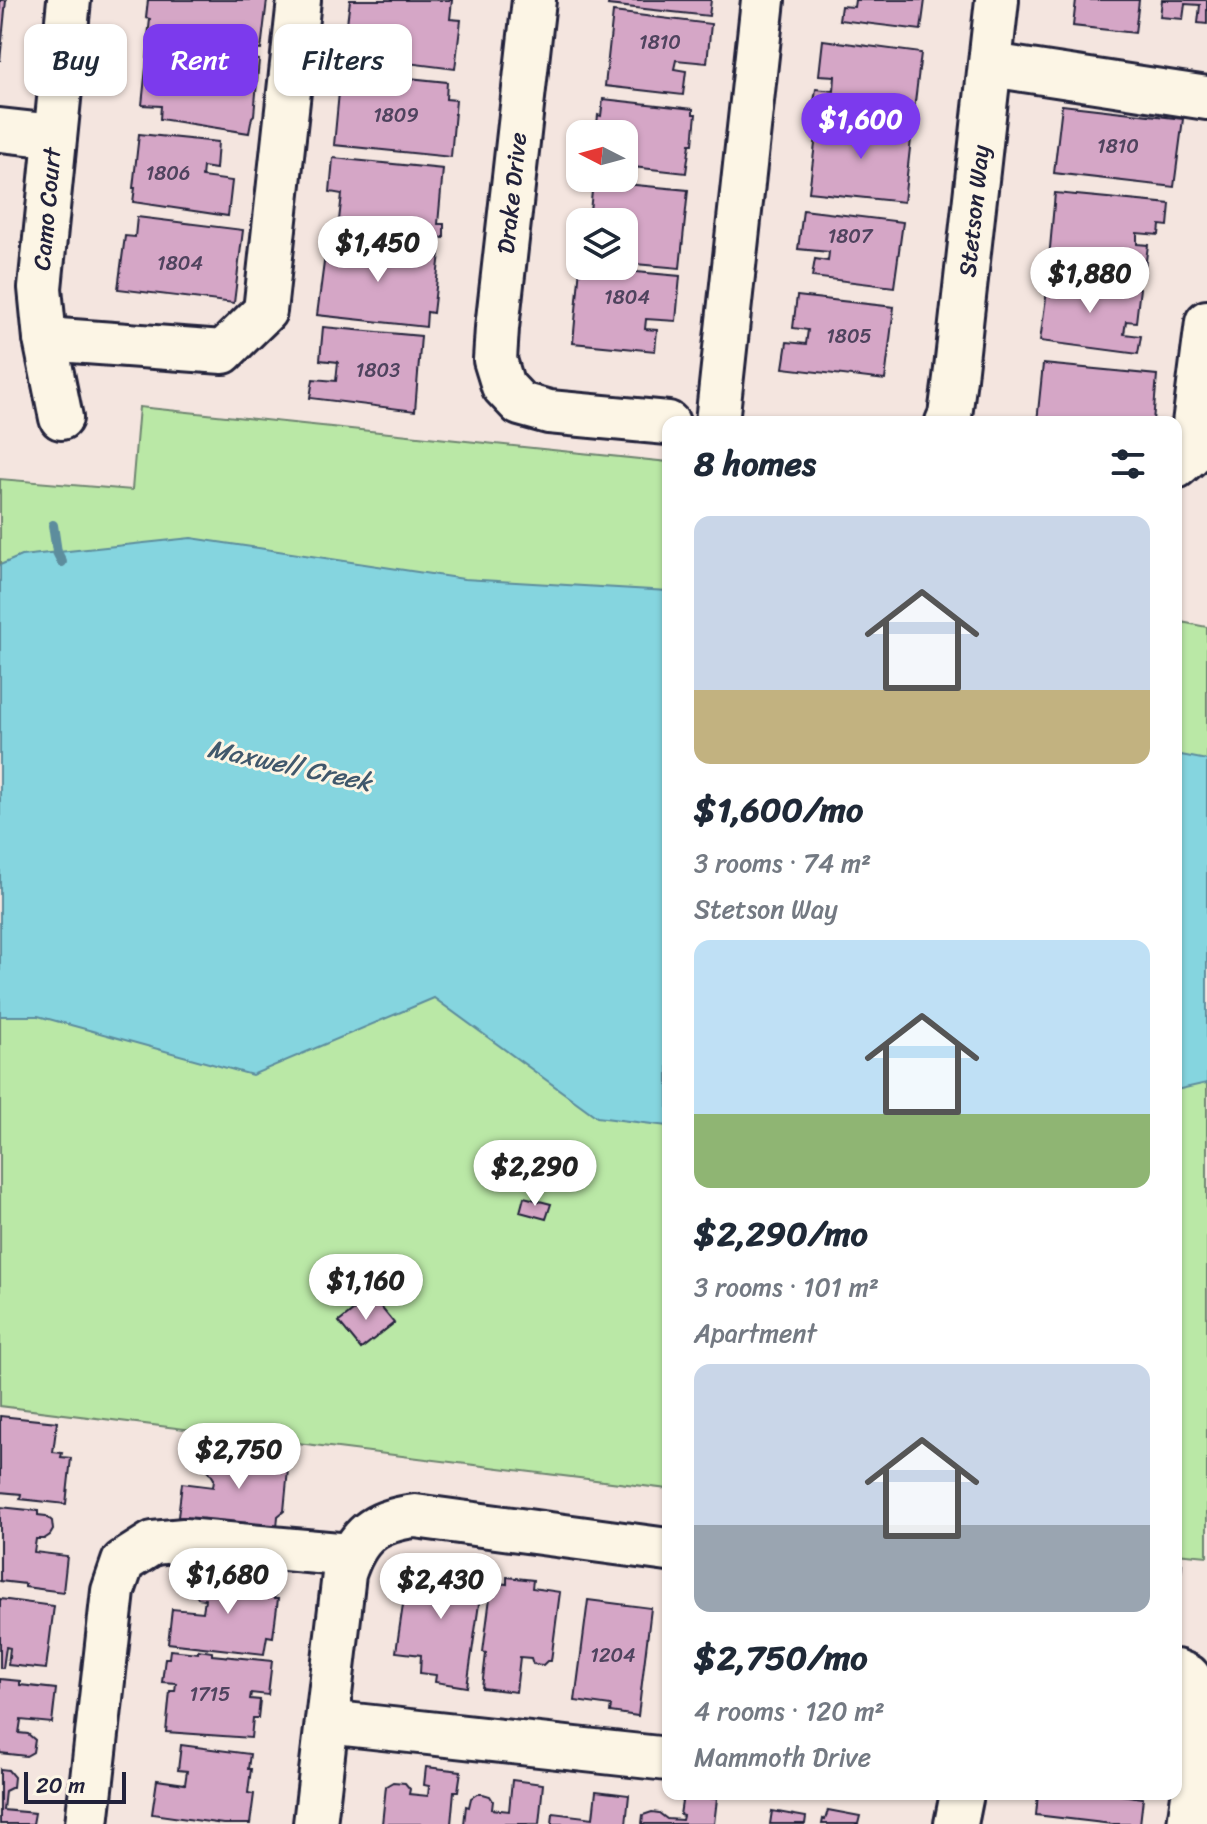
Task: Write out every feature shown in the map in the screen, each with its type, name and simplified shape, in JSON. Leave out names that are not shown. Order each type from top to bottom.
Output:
[{"type":"street","name":"Camo Court","points":[[61,418],[45,339],[40,288],[69,0]]},
{"type":"street","points":[[45,339],[223,352],[265,311],[299,0]]},
{"type":"street","name":"Drake Drive","points":[[534,0],[495,360],[503,386],[520,404],[549,412],[662,422]]},
{"type":"street","points":[[718,416],[763,0]]},
{"type":"street","name":"Stetson Way","points":[[950,416],[997,0]]},
{"type":"street","points":[[991,65],[1207,98]]},
{"type":"street","points":[[0,130],[54,136]]},
{"type":"street","points":[[1182,462],[1190,455],[1207,322]]},
{"type":"street","points":[[315,1824],[344,1574],[364,1541],[395,1519],[415,1516],[662,1549]]},
{"type":"street","points":[[87,1824],[113,1591],[123,1562],[153,1543],[184,1540],[364,1541]]},
{"type":"street","points":[[1182,1674],[1188,1676],[1202,1695],[1202,1733],[1189,1824]]},
{"type":"street","points":[[327,1722],[662,1758]]},
{"type":"street","points":[[956,1824],[961,1800]]},
{"type":"green space","points":[[139,407],[662,461],[662,1488],[0,1406],[0,479],[132,490]]},
{"type":"green space","points":[[1182,622],[1207,627],[1207,1556],[1182,1554]]},
{"type":"water","points":[[191,538],[464,579],[662,591],[662,1125],[597,1117],[434,998],[252,1075],[38,1016],[0,1016],[0,565],[21,556]]},
{"type":"water","points":[[1182,755],[1207,760],[1207,1083],[1182,1089]]},
{"type":"building","points":[[0,0],[6,0],[0,61]]},
{"type":"building","points":[[148,0],[267,0],[261,50],[258,50],[258,24],[149,24],[150,19],[146,18]]},
{"type":"building","points":[[350,0],[452,0],[450,19],[461,20],[455,69],[412,64],[412,24],[347,24]]},
{"type":"building","points":[[609,0],[711,0],[709,16],[608,5]]},
{"type":"building","points":[[855,0],[925,0],[921,30],[839,20],[841,6],[854,7]]},
{"type":"building","points":[[1076,0],[1139,0],[1135,33],[1073,26]]},
{"type":"building","points":[[1162,0],[1207,0],[1207,24],[1198,23],[1200,5],[1185,4],[1183,19],[1160,17]]},
{"type":"building","points":[[613,12],[711,24],[707,63],[676,60],[674,69],[686,71],[683,95],[605,86]]},
{"type":"building","points":[[823,40],[921,53],[912,127],[812,114],[816,89],[834,91],[835,76],[819,75]]},
{"type":"building","points":[[412,78],[447,82],[446,99],[456,100],[451,157],[334,145],[339,96],[412,96]]},
{"type":"building","points":[[143,96],[256,96],[249,133],[160,119],[161,106],[142,105]]},
{"type":"building","points":[[603,99],[693,109],[693,114],[696,114],[693,144],[690,144],[686,173],[638,168],[638,120],[597,120],[598,115],[601,116]]},
{"type":"building","points":[[1062,105],[1183,119],[1174,187],[1054,173]]},
{"type":"building","points":[[818,120],[912,130],[904,202],[809,192]]},
{"type":"building","points":[[139,134],[218,142],[216,169],[203,167],[202,177],[232,181],[228,216],[133,202]]},
{"type":"building","points":[[333,158],[443,169],[438,224],[444,224],[444,238],[338,229],[342,194],[330,192]]},
{"type":"building","points":[[638,185],[688,190],[680,268],[638,264],[638,208],[590,208],[592,192],[638,192]]},
{"type":"building","points":[[1055,193],[1170,204],[1168,226],[1160,225],[1159,235],[1137,233],[1137,244],[1148,245],[1145,268],[1049,259]]},
{"type":"building","points":[[803,210],[903,222],[894,287],[812,277],[815,259],[828,261],[829,252],[798,249]]},
{"type":"building","points":[[137,217],[243,230],[234,303],[118,289],[125,236],[135,237]]},
{"type":"building","points":[[327,240],[440,253],[433,313],[427,312],[426,327],[317,315]]},
{"type":"building","points":[[638,272],[680,276],[676,321],[646,319],[645,329],[657,330],[655,351],[573,343],[579,280],[638,280]]},
{"type":"building","points":[[1049,276],[1140,288],[1136,322],[1126,321],[1124,334],[1141,336],[1138,354],[1040,341]]},
{"type":"building","points":[[797,296],[894,307],[885,380],[783,368],[787,342],[806,344],[808,330],[793,328]]},
{"type":"building","points":[[323,327],[421,336],[415,411],[310,398],[313,379],[336,381],[338,362],[320,360]]},
{"type":"building","points":[[1043,364],[1157,375],[1154,416],[1038,416]]},
{"type":"building","points":[[524,1197],[551,1204],[546,1219],[520,1212]]},
{"type":"building","points":[[372,1296],[394,1323],[361,1349],[339,1322]]},
{"type":"building","points":[[0,1416],[57,1422],[53,1452],[71,1458],[66,1504],[20,1499],[21,1494],[0,1492]]},
{"type":"building","points":[[217,1450],[285,1458],[288,1469],[284,1511],[278,1516],[277,1528],[178,1517],[182,1483],[213,1487],[214,1479],[207,1468],[209,1454]]},
{"type":"building","points":[[0,1507],[38,1511],[38,1515],[52,1521],[53,1530],[44,1539],[36,1539],[34,1552],[67,1556],[63,1592],[0,1581]]},
{"type":"building","points":[[409,1564],[447,1570],[448,1567],[465,1569],[464,1573],[483,1576],[467,1687],[435,1682],[436,1675],[420,1673],[421,1655],[396,1652]]},
{"type":"building","points":[[201,1575],[277,1584],[273,1637],[267,1636],[264,1654],[168,1643],[172,1609],[203,1612],[205,1599],[198,1598],[194,1591],[194,1580]]},
{"type":"building","points":[[507,1577],[533,1580],[532,1588],[560,1592],[551,1661],[543,1665],[533,1664],[531,1658],[520,1657],[516,1692],[482,1688],[492,1582],[507,1584]]},
{"type":"building","points":[[0,1599],[54,1606],[46,1669],[8,1665],[10,1648],[6,1647],[3,1668],[0,1668]]},
{"type":"building","points":[[588,1600],[651,1608],[638,1716],[610,1712],[611,1706],[575,1701]]},
{"type":"building","points":[[170,1650],[198,1653],[198,1650],[212,1652],[212,1655],[272,1661],[268,1695],[251,1693],[250,1699],[260,1700],[258,1718],[253,1718],[251,1738],[166,1732],[170,1691],[175,1691],[176,1683],[162,1682],[165,1658],[169,1658]]},
{"type":"building","points":[[0,1679],[56,1689],[52,1723],[21,1720],[19,1733],[28,1734],[35,1740],[33,1752],[26,1756],[0,1753]]},
{"type":"building","points":[[181,1745],[250,1754],[248,1793],[254,1794],[250,1824],[223,1824],[152,1814],[157,1780],[185,1784],[187,1771],[178,1770]]},
{"type":"building","points":[[426,1767],[461,1771],[458,1791],[454,1791],[451,1824],[382,1824],[386,1786],[393,1782],[405,1783],[410,1789],[409,1794],[428,1796],[429,1786],[424,1785]]},
{"type":"building","points":[[0,1769],[8,1770],[14,1777],[13,1787],[5,1791],[3,1810],[35,1813],[33,1824],[0,1824]]},
{"type":"building","points":[[512,1780],[543,1784],[539,1824],[464,1824],[466,1806],[469,1807],[471,1798],[477,1794],[490,1796],[492,1809],[509,1811]]},
{"type":"building","points":[[596,1791],[629,1795],[626,1824],[552,1824],[553,1813],[593,1818]]},
{"type":"building","points":[[682,1800],[717,1800],[714,1824],[642,1824],[643,1815],[652,1812],[667,1819],[682,1820],[683,1816],[680,1815]]},
{"type":"building","points":[[1037,1800],[1143,1800],[1140,1824],[1112,1824],[1036,1815]]},
{"type":"building","points":[[828,1810],[860,1816],[858,1824],[822,1824]]},
{"type":"building","points":[[772,1811],[806,1817],[805,1824],[770,1824]]},
{"type":"waterway","name":"Maxwell Creek","points":[[53,525],[57,552],[62,562]]}]
